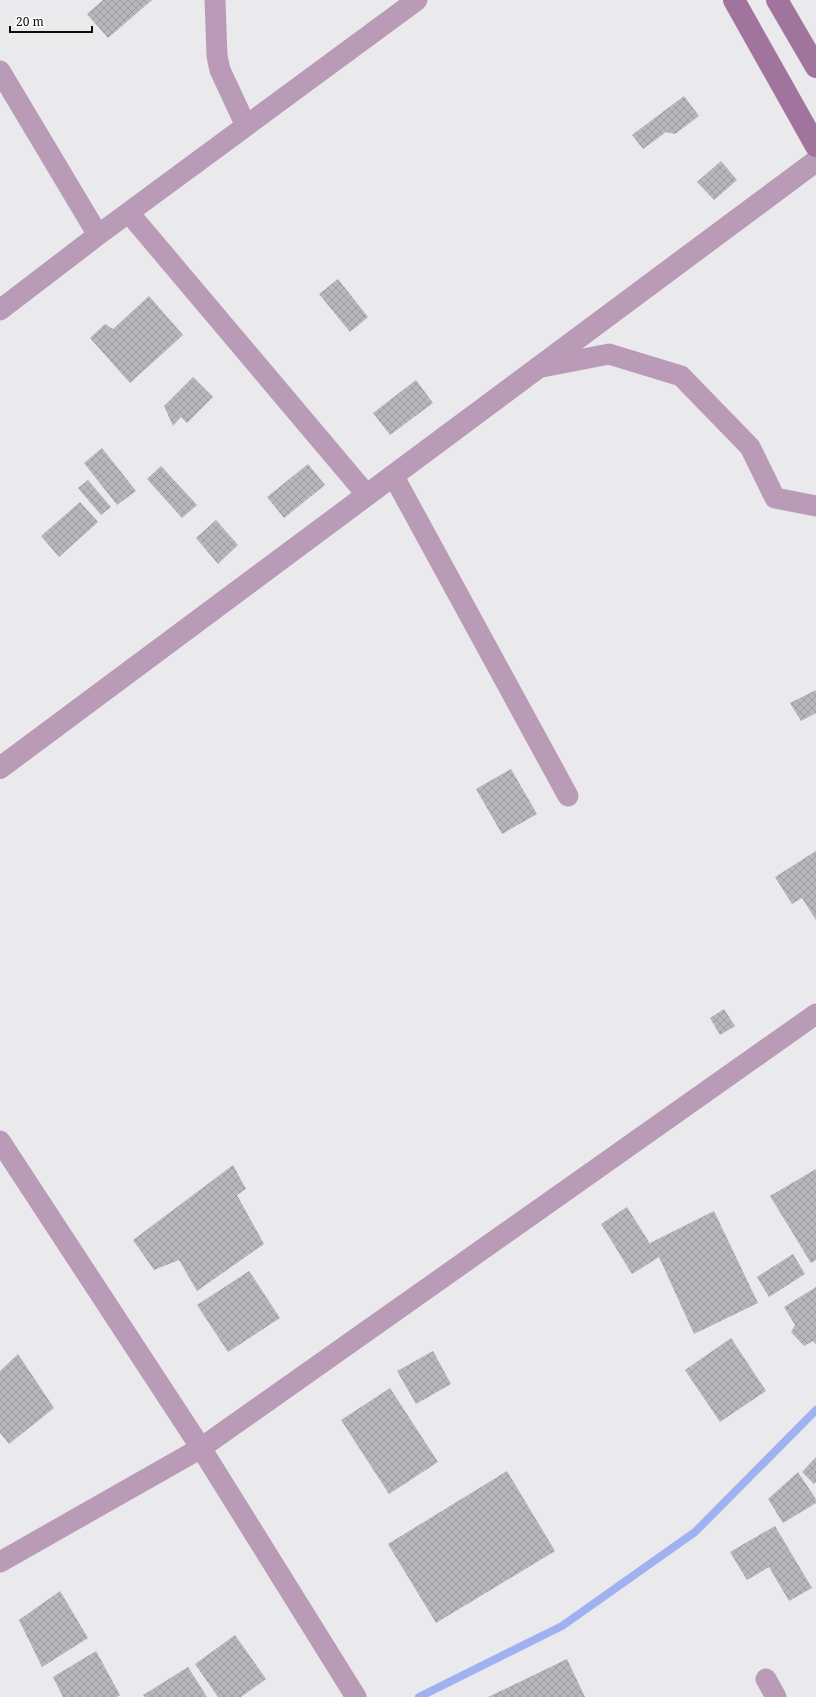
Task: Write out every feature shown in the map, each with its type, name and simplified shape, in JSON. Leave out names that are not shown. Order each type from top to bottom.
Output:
[{"type":"main road","points":[[734,0],[816,146]]},
{"type":"main road","points":[[777,0],[816,67]]},
{"type":"street","points":[[215,0],[217,56],[220,70],[246,126]]},
{"type":"street","points":[[0,310],[98,235],[417,0]]},
{"type":"street","points":[[0,70],[98,235]]},
{"type":"street","points":[[0,768],[816,160]]},
{"type":"street","points":[[129,213],[367,494]]},
{"type":"street","points":[[537,368],[609,354],[681,376],[750,447],[775,498],[816,506]]},
{"type":"street","points":[[393,475],[568,796]]},
{"type":"street","points":[[0,1562],[201,1448],[816,1014]]},
{"type":"street","points":[[0,1141],[201,1448],[356,1697]]},
{"type":"street","points":[[766,1679],[776,1697]]},
{"type":"building","points":[[103,0],[152,0],[108,38],[87,14]]},
{"type":"building","points":[[684,96],[699,116],[675,134],[666,132],[643,149],[632,135]]},
{"type":"building","points":[[721,161],[737,180],[714,200],[697,182]]},
{"type":"building","points":[[338,279],[368,317],[350,332],[319,294]]},
{"type":"building","points":[[149,296],[183,335],[130,383],[90,338],[105,324],[113,329]]},
{"type":"building","points":[[193,377],[213,397],[187,423],[181,417],[173,426],[164,406]]},
{"type":"building","points":[[416,380],[433,403],[390,435],[373,413]]},
{"type":"building","points":[[102,448],[136,491],[117,505],[84,463]]},
{"type":"building","points":[[308,464],[325,485],[284,518],[267,497]]},
{"type":"building","points":[[161,466],[197,505],[182,518],[147,479]]},
{"type":"building","points":[[88,480],[111,507],[101,515],[78,488]]},
{"type":"building","points":[[80,502],[98,522],[59,557],[41,536]]},
{"type":"building","points":[[216,520],[238,545],[218,564],[196,538]]},
{"type":"building","points":[[816,690],[816,713],[801,721],[790,703]]},
{"type":"building","points":[[511,769],[537,814],[502,834],[476,789]]},
{"type":"building","points":[[816,851],[816,920],[802,898],[792,904],[775,877]]},
{"type":"building","points":[[724,1009],[735,1026],[720,1035],[710,1018]]},
{"type":"building","points":[[233,1165],[246,1189],[237,1195],[264,1244],[197,1291],[179,1260],[154,1270],[133,1240]]},
{"type":"building","points":[[816,1169],[816,1260],[811,1263],[770,1196]]},
{"type":"building","points":[[627,1207],[652,1247],[650,1243],[714,1211],[758,1303],[694,1334],[659,1257],[632,1274],[601,1224]]},
{"type":"building","points":[[793,1254],[805,1274],[769,1297],[757,1277]]},
{"type":"building","points":[[249,1271],[280,1318],[228,1352],[197,1305]]},
{"type":"building","points":[[816,1287],[816,1344],[813,1341],[804,1346],[791,1332],[795,1325],[784,1307]]},
{"type":"building","points":[[731,1338],[766,1391],[720,1422],[685,1370]]},
{"type":"building","points":[[433,1351],[451,1384],[416,1404],[397,1371]]},
{"type":"building","points":[[18,1354],[54,1408],[9,1444],[0,1433],[0,1371]]},
{"type":"building","points":[[390,1388],[438,1462],[389,1494],[341,1420]]},
{"type":"building","points":[[816,1457],[816,1482],[814,1484],[802,1472]]},
{"type":"building","points":[[507,1471],[555,1551],[436,1623],[388,1544]]},
{"type":"building","points":[[798,1472],[816,1499],[816,1503],[783,1523],[768,1499]]},
{"type":"building","points":[[775,1526],[812,1588],[789,1601],[769,1567],[747,1580],[730,1552]]},
{"type":"building","points":[[60,1591],[88,1638],[42,1667],[19,1620]]},
{"type":"building","points":[[235,1635],[266,1679],[241,1697],[218,1697],[195,1664]]},
{"type":"building","points":[[96,1651],[120,1695],[117,1697],[63,1697],[53,1677]]},
{"type":"building","points":[[567,1659],[585,1697],[488,1697]]},
{"type":"building","points":[[188,1667],[207,1697],[145,1697],[143,1695]]},
{"type":"waterway","points":[[419,1697],[562,1626],[695,1532],[816,1410]]}]
